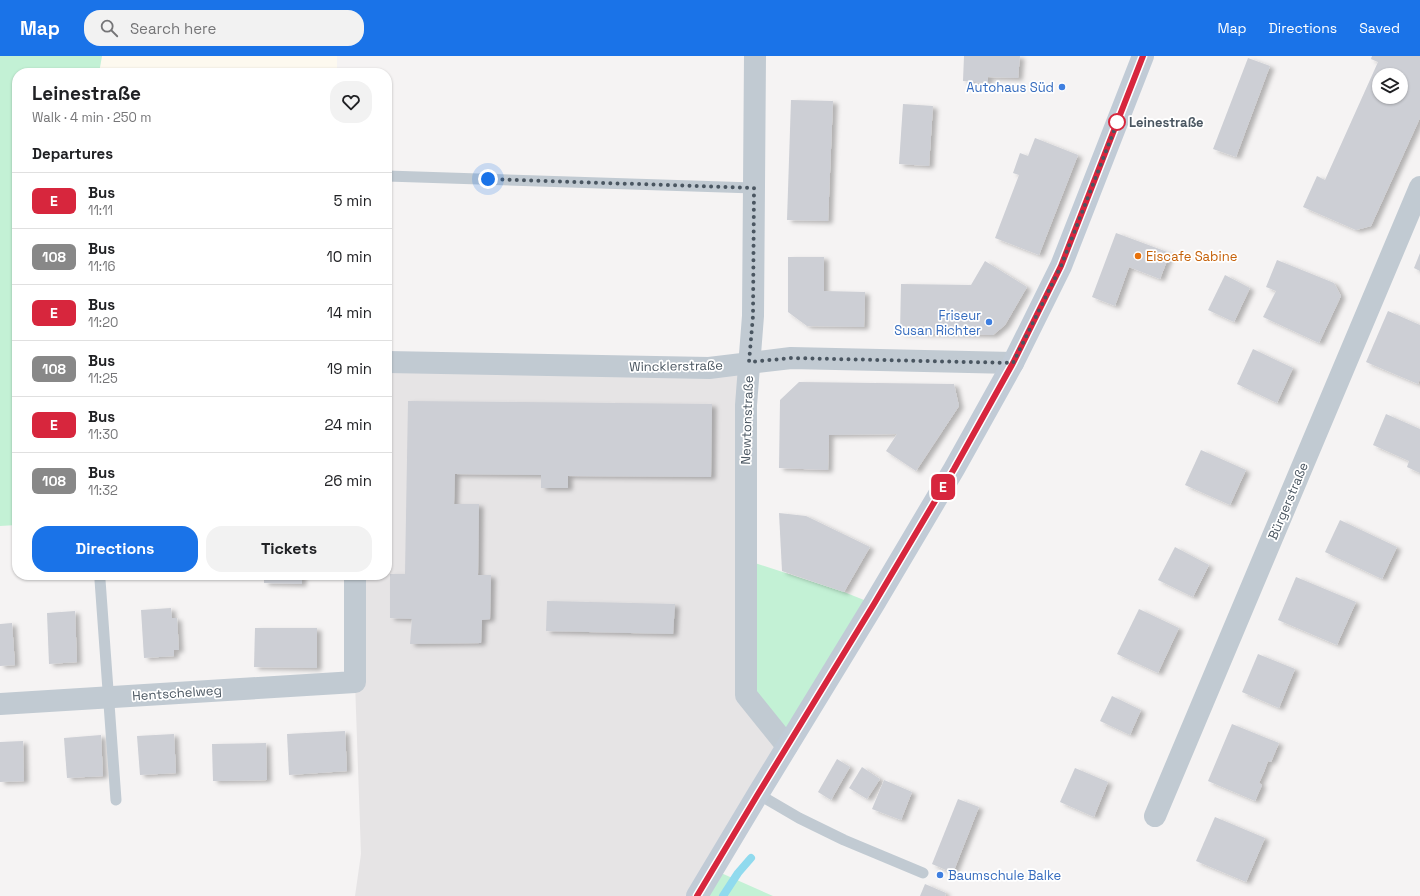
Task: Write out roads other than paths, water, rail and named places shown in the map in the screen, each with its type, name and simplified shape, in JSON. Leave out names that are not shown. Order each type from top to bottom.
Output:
[{"type":"main road","points":[[697,896],[950,476],[1013,363],[1061,266],[1144,56]]},
{"type":"street","name":"Newtonstraße","points":[[755,56],[753,316],[746,405],[746,695],[787,746]]},
{"type":"street","name":"Bürgerstraße","points":[[1155,816],[1420,187]]},
{"type":"street","name":"Wincklerstraße","points":[[392,362],[710,368],[791,358],[1013,363]]},
{"type":"street","name":"Hentschelweg","points":[[0,704],[355,682],[355,580]]},
{"type":"lane","points":[[392,176],[754,188]]},
{"type":"lane","points":[[100,580],[116,800]]},
{"type":"lane","points":[[758,794],[799,818],[844,840],[922,872]]},
{"type":"waterway","points":[[723,896],[738,873],[751,858]]},
{"type":"place","name":"Autohaus Süd","points":[[1062,87]]},
{"type":"place","name":"Leinestraße","points":[[1117,122]]},
{"type":"place","name":"Eiscafe Sabine","points":[[1138,256]]},
{"type":"place","name":"Friseur Susan Richter","points":[[989,322]]},
{"type":"place","name":"Baumschule Balke","points":[[940,875]]}]
